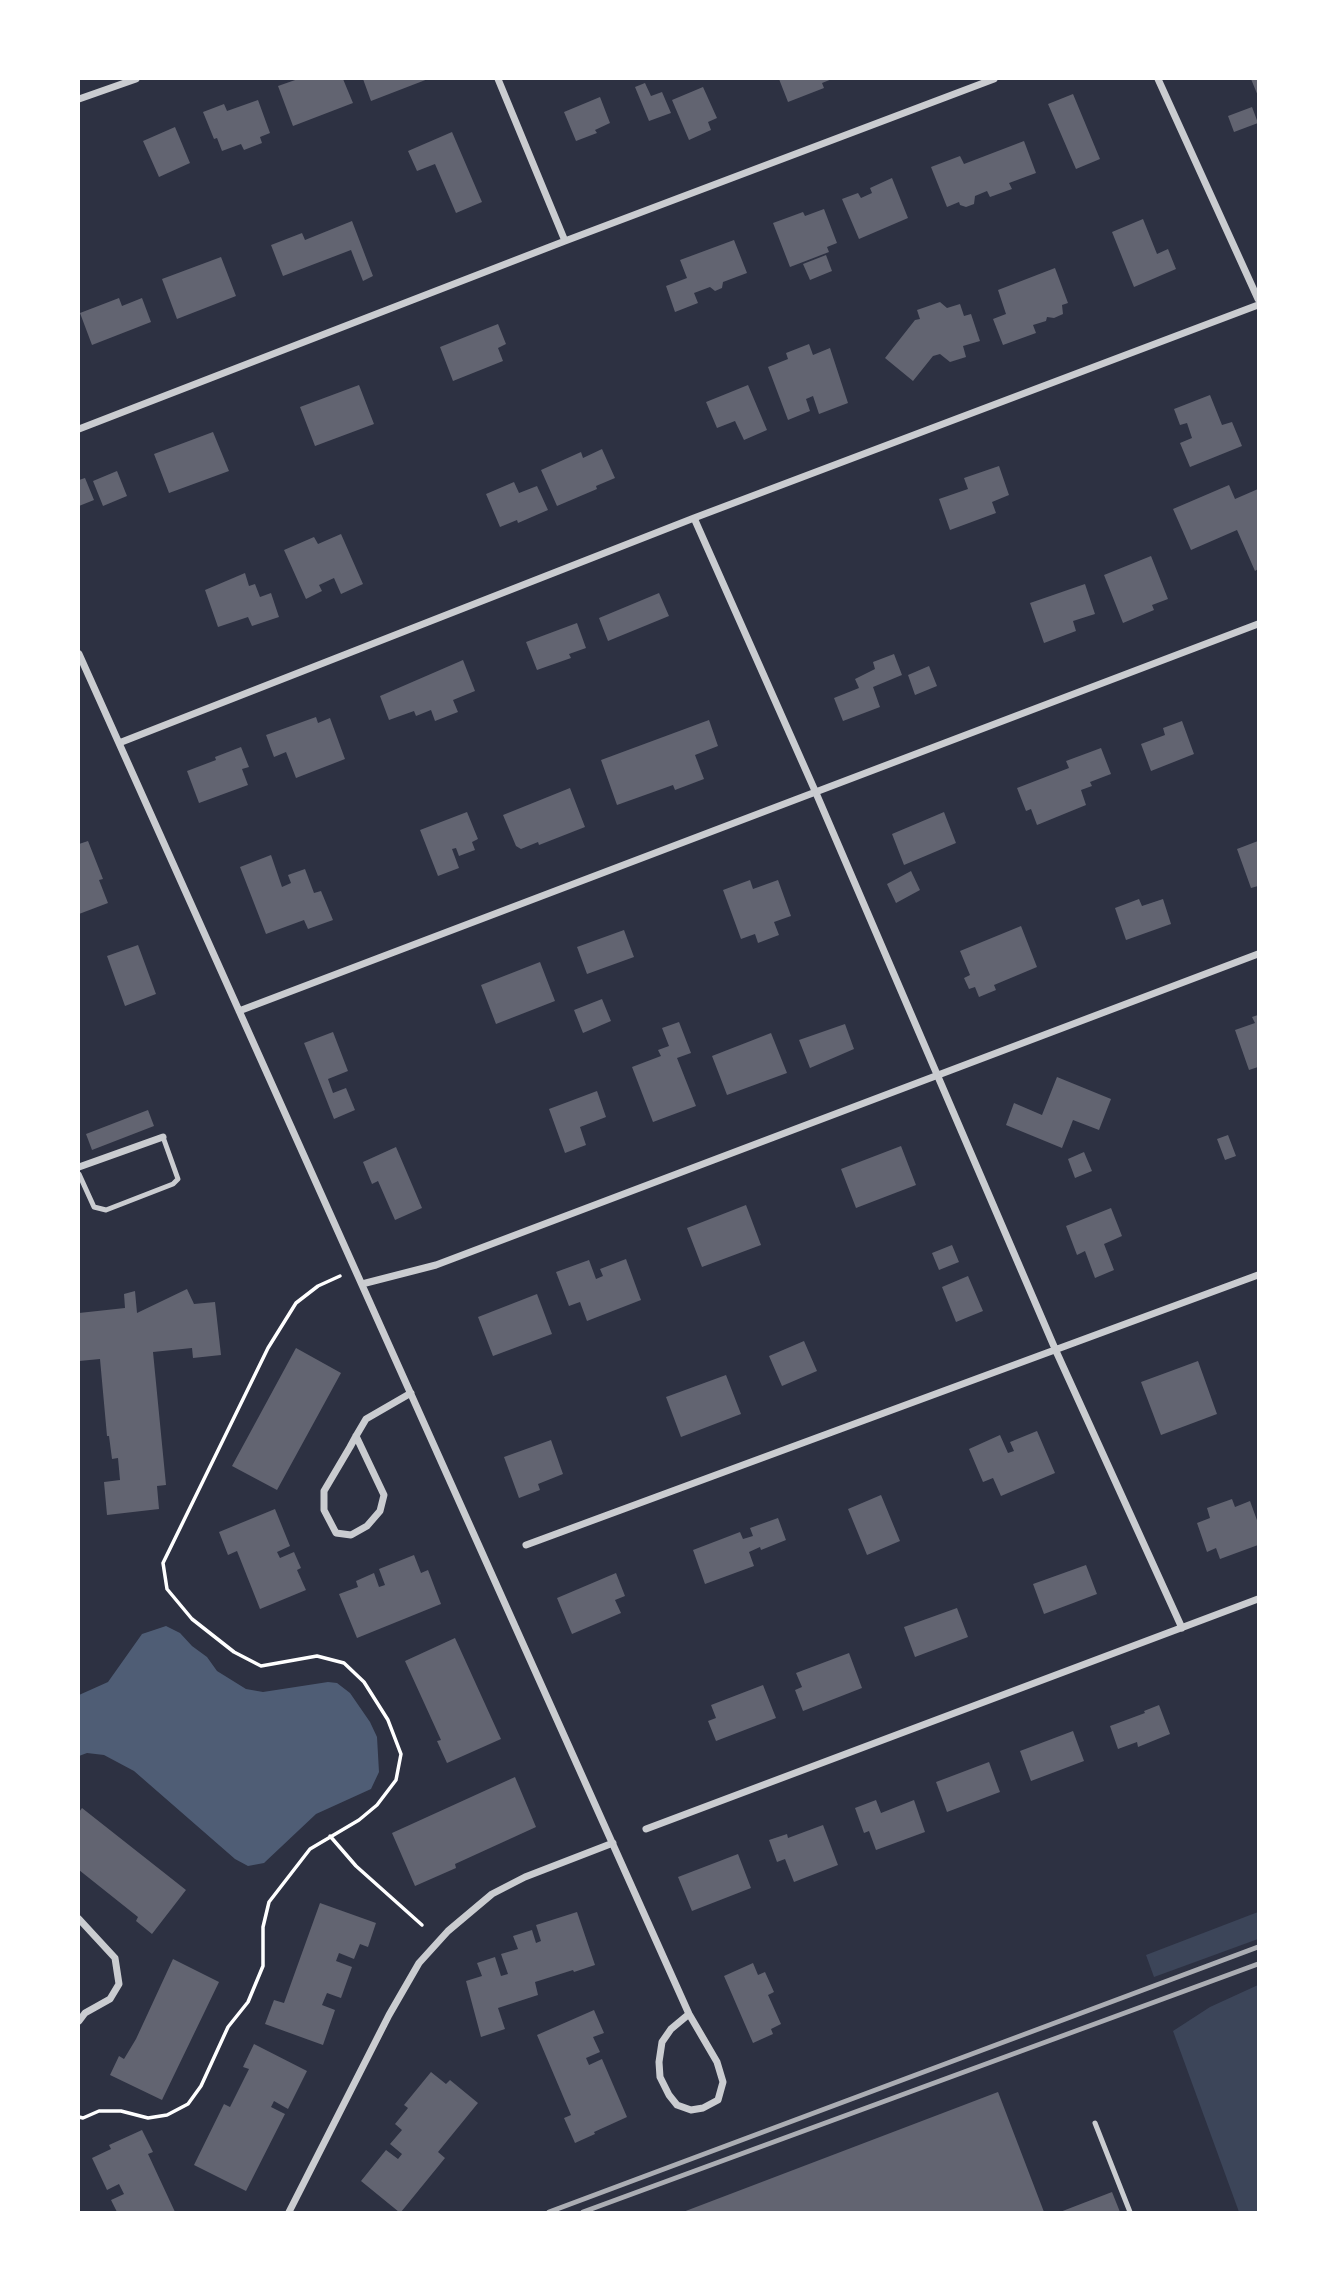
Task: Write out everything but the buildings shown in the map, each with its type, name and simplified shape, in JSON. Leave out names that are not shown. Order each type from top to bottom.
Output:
[{"type":"street","points":[[79,100],[136,79]]},
{"type":"street","points":[[498,79],[565,241]]},
{"type":"street","points":[[79,429],[994,79]]},
{"type":"street","points":[[1158,79],[1258,299]]},
{"type":"street","points":[[119,743],[694,518],[1258,305]]},
{"type":"street","points":[[694,518],[939,1076],[1056,1351],[1182,1628]]},
{"type":"street","points":[[239,1011],[1258,624]]},
{"type":"street","points":[[79,654],[689,2014],[717,2062],[723,2082],[718,2100],[703,2108],[691,2110],[677,2105],[669,2095],[660,2077],[659,2062],[662,2042],[671,2029],[689,2014]]},
{"type":"street","points":[[362,1284],[436,1265],[1258,954]]},
{"type":"street","points":[[79,1167],[163,1137]]},
{"type":"street","points":[[526,1545],[1258,1275]]},
{"type":"street","points":[[356,1436],[384,1495],[380,1511],[367,1526],[351,1535],[336,1533],[324,1510],[324,1491],[356,1436],[366,1419],[411,1393]]},
{"type":"street","points":[[646,1829],[1258,1599]]},
{"type":"street","points":[[289,2212],[389,2015],[419,1963],[448,1931],[492,1894],[525,1877],[612,1843]]},
{"type":"street","points":[[79,1919],[115,1958],[119,1984],[110,1999],[82,2010],[79,2021]]},
{"type":"lane","points":[[79,1174],[94,1207],[106,1210],[173,1184],[178,1179],[163,1137]]},
{"type":"lane","points":[[1095,2123],[1130,2212]]},
{"type":"path","points":[[79,2117],[83,2118],[99,2111],[121,2111],[148,2118],[167,2115],[188,2104],[201,2086],[228,2026],[248,2002],[263,1966],[263,1927],[269,1902],[310,1849],[359,1820],[377,1805],[396,1780],[401,1754],[388,1720],[364,1682],[344,1663],[317,1656],[261,1666],[234,1652],[192,1619],[167,1589],[163,1563],[268,1348],[296,1303],[318,1286],[340,1276]]},
{"type":"path","points":[[331,1836],[356,1866],[422,1925]]},
{"type":"shaded area","points":[[166,1626],[180,1633],[207,1657],[217,1671],[246,1689],[263,1692],[328,1682],[337,1683],[350,1693],[377,1737],[379,1772],[371,1789],[316,1814],[264,1863],[248,1866],[235,1859],[134,1771],[104,1755],[87,1753],[79,1756],[79,1695],[108,1682],[142,1634]]},
{"type":"shaded area","points":[[1258,1912],[1258,1939],[1154,1977],[1146,1955]]},
{"type":"shaded area","points":[[1258,1985],[1258,2212],[1239,2212],[1173,2031],[1210,2007]]},
{"type":"railway","points":[[549,2212],[1258,1947]]},
{"type":"railway","points":[[583,2212],[1258,1964]]}]
